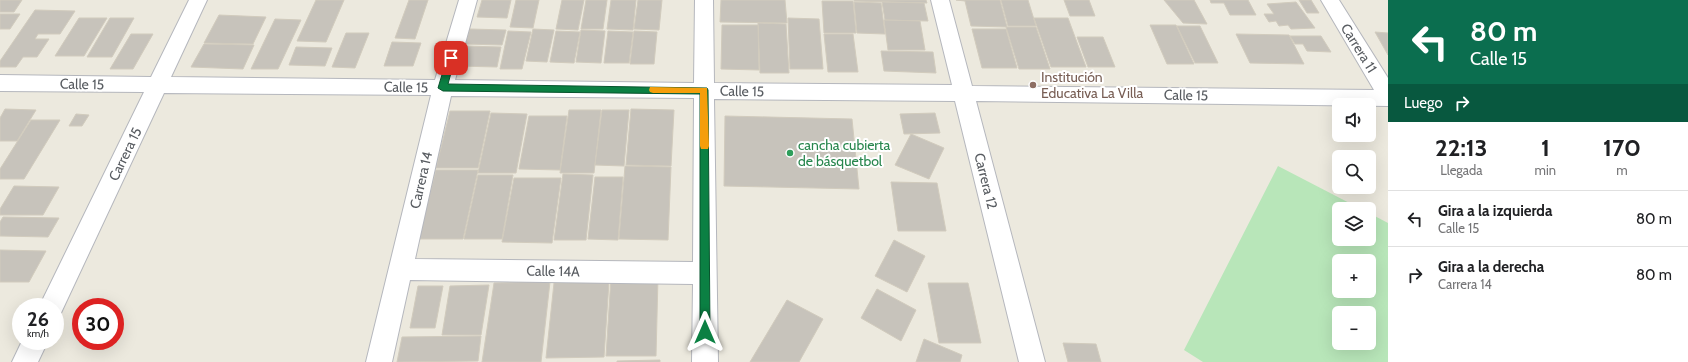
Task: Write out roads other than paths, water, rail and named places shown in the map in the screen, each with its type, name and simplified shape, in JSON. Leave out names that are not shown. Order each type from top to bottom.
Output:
[{"type":"street","name":"Carrera 15","points":[[55,298],[198,0]]},
{"type":"street","name":"Carrera 14","points":[[379,362],[443,88],[468,0]]},
{"type":"street","points":[[704,0],[705,362]]},
{"type":"street","name":"Carrera 12","points":[[940,0],[1032,362]]},
{"type":"street","name":"Carrera 11","points":[[1330,0],[1388,96]]},
{"type":"street","name":"Calle 15","points":[[0,83],[1388,96]]},
{"type":"street","name":"Calle 14A","points":[[401,269],[705,273]]},
{"type":"street","points":[[25,362],[31,350]]},
{"type":"place","name":"Institución Educativa La Villa","points":[[1033,85]]},
{"type":"place","name":"cancha cubierta de básquetbol","points":[[790,153]]}]
